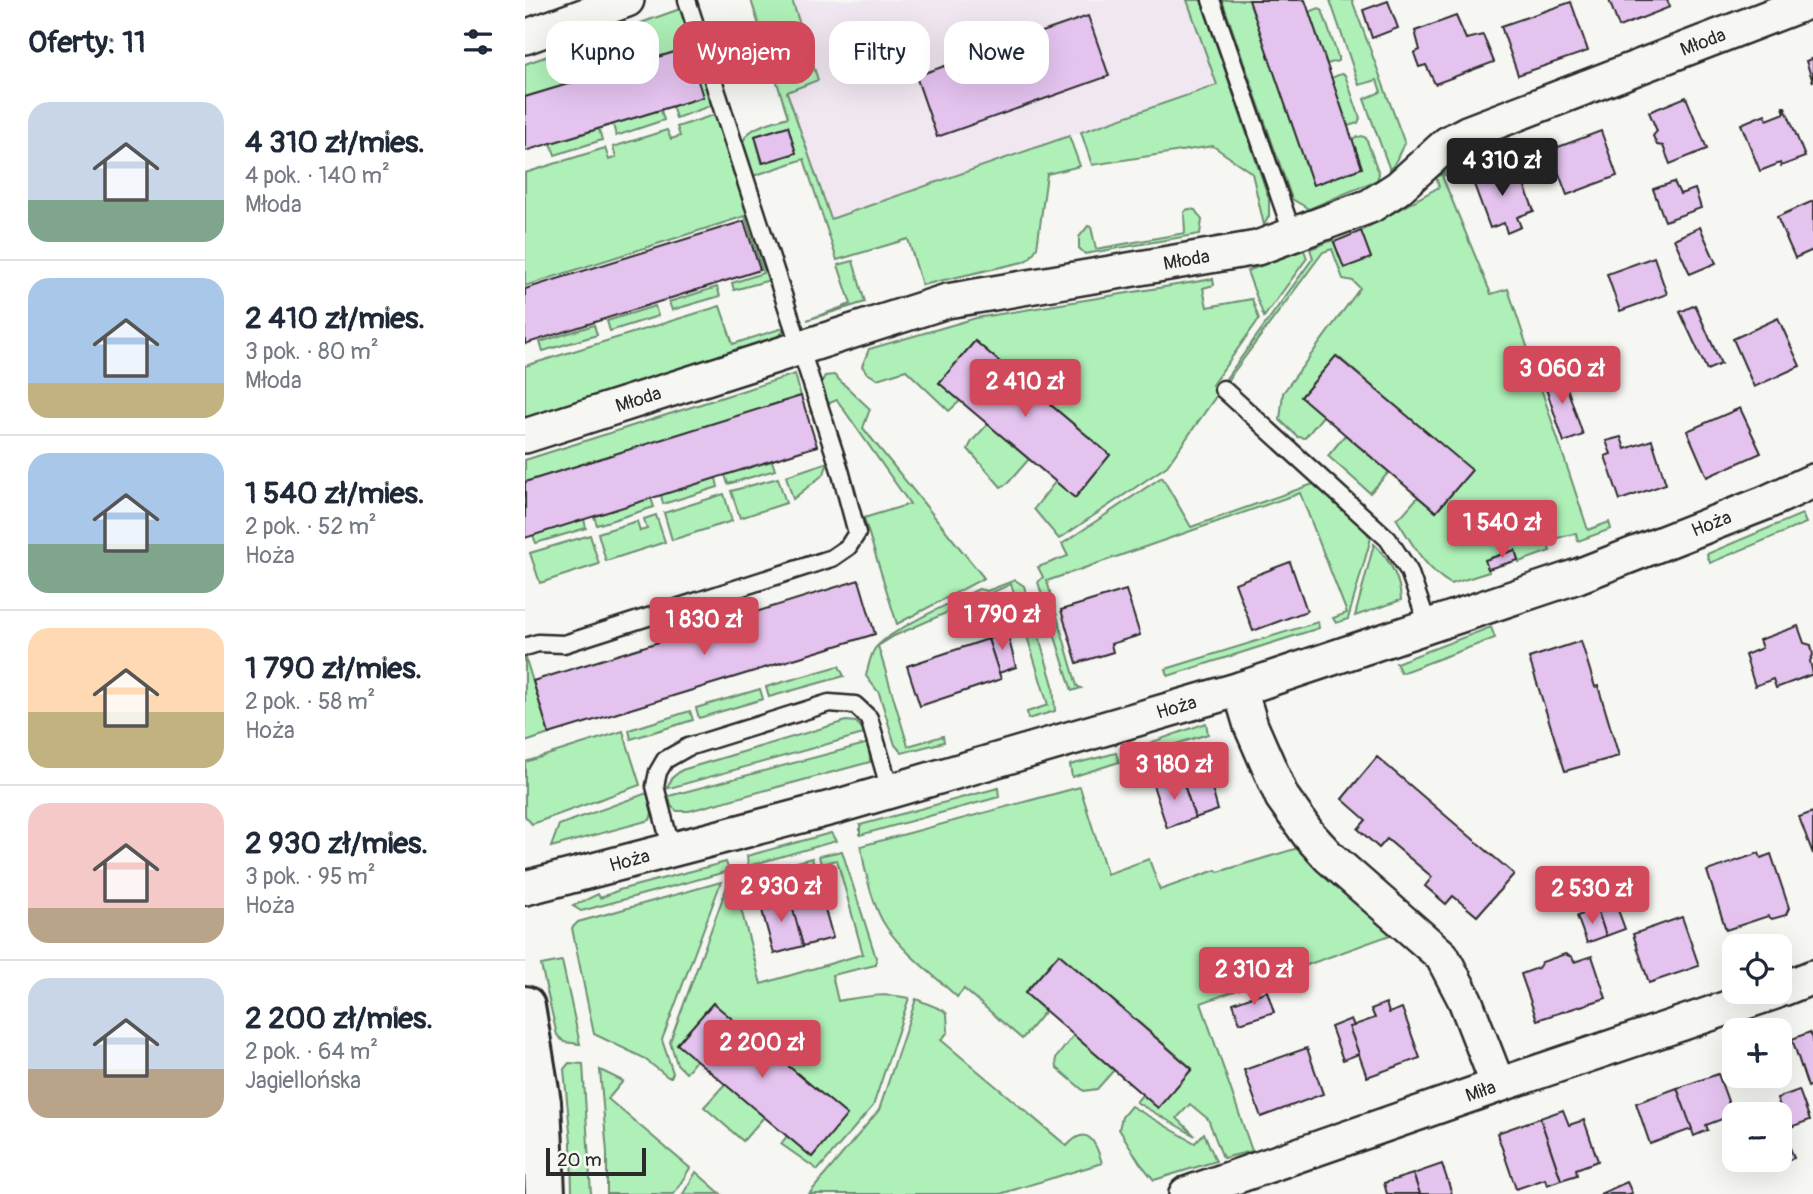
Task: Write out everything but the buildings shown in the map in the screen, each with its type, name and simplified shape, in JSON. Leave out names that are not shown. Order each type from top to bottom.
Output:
[{"type":"street","points":[[525,37],[627,0]]},
{"type":"street","name":"Młoda","points":[[525,436],[947,302],[1257,247],[1293,235],[1359,211],[1381,199],[1398,188],[1448,143],[1467,133],[1813,0]]},
{"type":"street","name":"Hoża","points":[[525,888],[672,851],[1240,689],[1578,576],[1765,503],[1813,481]]},
{"type":"street","points":[[1240,689],[1251,726],[1282,797],[1309,835],[1329,857],[1442,956],[1465,1000],[1498,1085]]},
{"type":"street","name":"Miła","points":[[1792,985],[1813,977]]},
{"type":"street","name":"Miła","points":[[1186,1194],[1738,1004]]},
{"type":"street","points":[[525,1006],[541,1102],[545,1194]]},
{"type":"lane","points":[[526,647],[538,643],[564,644],[832,558],[848,547],[857,533],[856,522],[687,0]]},
{"type":"lane","points":[[1211,0],[1293,235]]},
{"type":"lane","points":[[1223,389],[1388,539],[1409,571],[1428,625]]},
{"type":"lane","points":[[672,851],[656,786],[657,772],[665,760],[688,747],[829,703],[855,705],[870,718],[890,790]]},
{"type":"shaded area","points":[[792,0],[1187,0],[1217,85],[831,219],[787,91],[815,84],[818,80],[815,71],[815,21],[799,21]]},
{"type":"green space","points":[[751,0],[792,0],[799,21],[758,21]]},
{"type":"green space","points":[[1187,0],[1201,0],[1269,199],[1269,216],[1264,225],[1252,173],[1213,146],[1092,165],[1081,132],[1217,85]]},
{"type":"green space","points":[[1222,0],[1250,0],[1313,185],[1362,168],[1352,139],[1362,136],[1366,138],[1379,174],[1377,180],[1309,209],[1292,199]]},
{"type":"green space","points":[[1330,0],[1352,0],[1405,144],[1390,170],[1364,99],[1381,92],[1377,80],[1359,85]]},
{"type":"green space","points":[[1319,8],[1338,57],[1338,61],[1327,64],[1309,12]]},
{"type":"green space","points":[[680,9],[686,21],[673,21],[673,53],[659,57],[659,21],[646,21]]},
{"type":"green space","points":[[546,57],[546,84],[568,84],[525,97],[525,64]]},
{"type":"green space","points":[[1345,75],[1360,118],[1358,123],[1348,126],[1331,78]]},
{"type":"green space","points":[[698,84],[706,84],[713,105],[676,118],[672,106],[702,97]]},
{"type":"green space","points":[[778,84],[808,84],[787,92],[831,219],[1069,136],[1080,166],[1047,174],[1037,248],[1030,258],[1023,262],[922,285],[908,239],[837,260],[804,159],[753,176],[743,141],[759,126],[788,117]],"holes":[[[788,126],[795,153],[762,163],[755,136]]]},
{"type":"green space","points":[[661,110],[664,120],[616,136],[613,124]]},
{"type":"green space","points":[[717,114],[770,280],[734,290],[732,283],[763,273],[745,216],[525,286],[525,173],[605,148],[609,160],[616,157],[613,147],[667,130],[671,139],[680,136],[677,127]]},
{"type":"green space","points":[[599,129],[602,140],[555,155],[551,143]]},
{"type":"green space","points":[[1508,144],[1511,151],[1442,176],[1491,294],[1508,289],[1588,530],[1609,522],[1611,529],[1578,541],[1576,533],[1547,541],[1550,551],[1519,562],[1515,550],[1486,560],[1489,572],[1451,584],[1426,563],[1396,518],[1418,497],[1436,512],[1471,470],[1337,356],[1301,397],[1323,416],[1305,438],[1298,437],[1280,420],[1283,393],[1360,288],[1353,281],[1343,279],[1332,249],[1323,252],[1227,381],[1225,380],[1313,258],[1310,249],[1333,240],[1344,267],[1371,258],[1361,231],[1439,187],[1436,177],[1467,160]]},
{"type":"green space","points":[[1188,209],[1195,210],[1202,220],[1200,234],[1085,254],[1079,248],[1079,237],[1088,226],[1091,227],[1096,249],[1185,233],[1184,212]]},
{"type":"green space","points":[[1304,250],[1307,258],[1264,317],[1247,271]]},
{"type":"green space","points":[[853,261],[865,302],[807,320],[851,304],[838,265]]},
{"type":"green space","points":[[1213,279],[1214,285],[1203,288],[1207,307],[1252,299],[1259,319],[1212,385],[1219,392],[1167,466],[1059,539],[1034,509],[1056,481],[1075,497],[1110,455],[975,341],[939,383],[960,401],[949,411],[906,370],[877,379],[862,366],[869,349],[976,318]]},
{"type":"green space","points":[[717,287],[720,296],[672,310],[669,302]]},
{"type":"green space","points":[[655,306],[658,316],[610,331],[607,321]]},
{"type":"green space","points":[[720,306],[733,344],[783,328],[783,332],[771,341],[525,418],[525,366]]},
{"type":"green space","points":[[594,325],[597,335],[543,351],[540,342]]},
{"type":"green space","points":[[795,374],[801,396],[525,482],[525,460]]},
{"type":"green space","points":[[834,375],[870,409],[863,428],[984,578],[897,624],[864,518],[910,504],[837,400],[827,404],[821,383],[825,376]]},
{"type":"green space","points":[[988,424],[1029,459],[1008,483],[1001,487],[968,449]]},
{"type":"green space","points":[[1345,435],[1389,472],[1370,493],[1328,456]]},
{"type":"green space","points":[[772,461],[775,470],[728,484],[725,475]]},
{"type":"green space","points":[[828,462],[824,474],[793,499],[786,476]]},
{"type":"green space","points":[[1162,477],[1191,527],[1313,484],[1318,485],[1357,521],[1371,538],[1348,619],[1336,623],[1333,618],[1347,613],[1300,493],[1047,581],[1077,686],[1081,688],[1072,691],[1038,582],[1043,577],[1038,567],[1068,556],[1062,544]]},
{"type":"green space","points":[[716,478],[718,487],[663,504],[661,495]]},
{"type":"green space","points":[[778,478],[786,503],[740,518],[731,491]]},
{"type":"green space","points":[[724,494],[732,521],[672,540],[664,513]]},
{"type":"green space","points":[[651,498],[654,507],[597,525],[594,516]]},
{"type":"green space","points":[[1802,514],[1806,523],[1710,563],[1707,554]]},
{"type":"green space","points":[[656,515],[665,542],[606,561],[598,533],[637,521],[640,531],[647,529],[644,519]]},
{"type":"green space","points":[[584,519],[586,528],[536,543],[533,535]]},
{"type":"green space","points":[[590,535],[599,564],[540,583],[530,553]]},
{"type":"green space","points":[[1374,544],[1393,569],[1401,600],[1355,616]]},
{"type":"green space","points":[[1015,580],[1024,586],[1053,685],[1055,711],[1028,719],[1027,712],[1048,705],[1011,584],[894,636],[878,646],[906,626],[979,589],[987,591]]},
{"type":"green space","points":[[1318,622],[1319,628],[1168,676],[1166,669]]},
{"type":"green space","points":[[1491,627],[1495,638],[1401,673],[1396,663]]},
{"type":"green space","points":[[878,646],[908,746],[943,736],[944,742],[902,753],[895,745],[879,693],[866,676],[870,659]]},
{"type":"green space","points":[[525,656],[549,734],[525,742]]},
{"type":"green space","points":[[839,666],[844,676],[769,697],[766,687]]},
{"type":"green space","points":[[760,689],[763,699],[699,718],[696,708]]},
{"type":"green space","points":[[690,711],[693,720],[631,739],[629,730]]},
{"type":"green space","points":[[846,721],[856,722],[867,733],[666,789],[673,777],[682,770]]},
{"type":"green space","points":[[1206,723],[1208,734],[1147,753],[1144,745]]},
{"type":"green space","points":[[623,731],[640,785],[532,824],[525,816],[525,762]]},
{"type":"green space","points":[[869,743],[870,762],[689,811],[677,811],[671,806],[669,796]]},
{"type":"green space","points":[[1116,753],[1119,762],[1072,777],[1070,765]]},
{"type":"green space","points":[[1080,787],[1107,874],[1149,859],[1160,890],[1216,870],[1218,872],[1298,848],[1396,933],[1201,1003],[1252,1151],[1223,1158],[1208,1119],[1190,1104],[1177,1118],[1195,1136],[1136,1102],[1143,1094],[1158,1107],[1192,1068],[1059,954],[1025,993],[1045,1011],[1022,1039],[964,989],[957,997],[902,947],[877,910],[861,846]]},
{"type":"green space","points":[[998,788],[999,797],[860,835],[860,825]]},
{"type":"green space","points":[[647,793],[652,813],[650,820],[551,847],[559,825]]},
{"type":"green space","points":[[831,833],[836,841],[748,866],[747,856]]},
{"type":"green space","points":[[842,851],[876,965],[832,975],[838,1001],[882,995],[909,998],[873,1106],[818,1170],[781,1144],[787,1136],[812,1157],[713,1003],[678,1044],[696,1060],[686,1073],[677,1064],[670,1042],[729,881],[733,879],[761,984],[863,954],[837,860],[821,864],[819,856]]},
{"type":"green space","points":[[812,858],[814,866],[759,880],[757,873]]},
{"type":"green space","points":[[726,862],[729,871],[581,911],[573,906],[598,894],[600,898],[619,890]]},
{"type":"green space","points":[[721,882],[662,1040],[673,1073],[668,1077],[642,1057],[594,1034],[572,928],[578,922]]},
{"type":"green space","points":[[562,961],[580,1044],[564,1042],[557,1035],[541,965]]},
{"type":"green space","points":[[916,999],[947,1014],[948,1032],[941,1040],[1067,1146],[1080,1136],[1090,1138],[1102,1163],[1000,1194],[809,1194],[879,1110]]},
{"type":"green space","points":[[1074,1035],[1114,1070],[1097,1089],[1084,1091],[1057,1068],[1056,1058]]},
{"type":"green space","points":[[569,1063],[583,1064],[591,1194],[572,1194],[571,1142],[564,1069]]},
{"type":"green space","points":[[600,1070],[623,1081],[608,1099],[690,1168],[674,1194],[607,1194],[607,1153]]},
{"type":"green space","points":[[725,1084],[764,1117],[743,1141],[704,1107]]},
{"type":"green space","points":[[1131,1106],[1195,1143],[1204,1133],[1216,1161],[1154,1180],[1119,1129],[1122,1117]]},
{"type":"green space","points":[[696,1172],[721,1194],[683,1194]]}]
